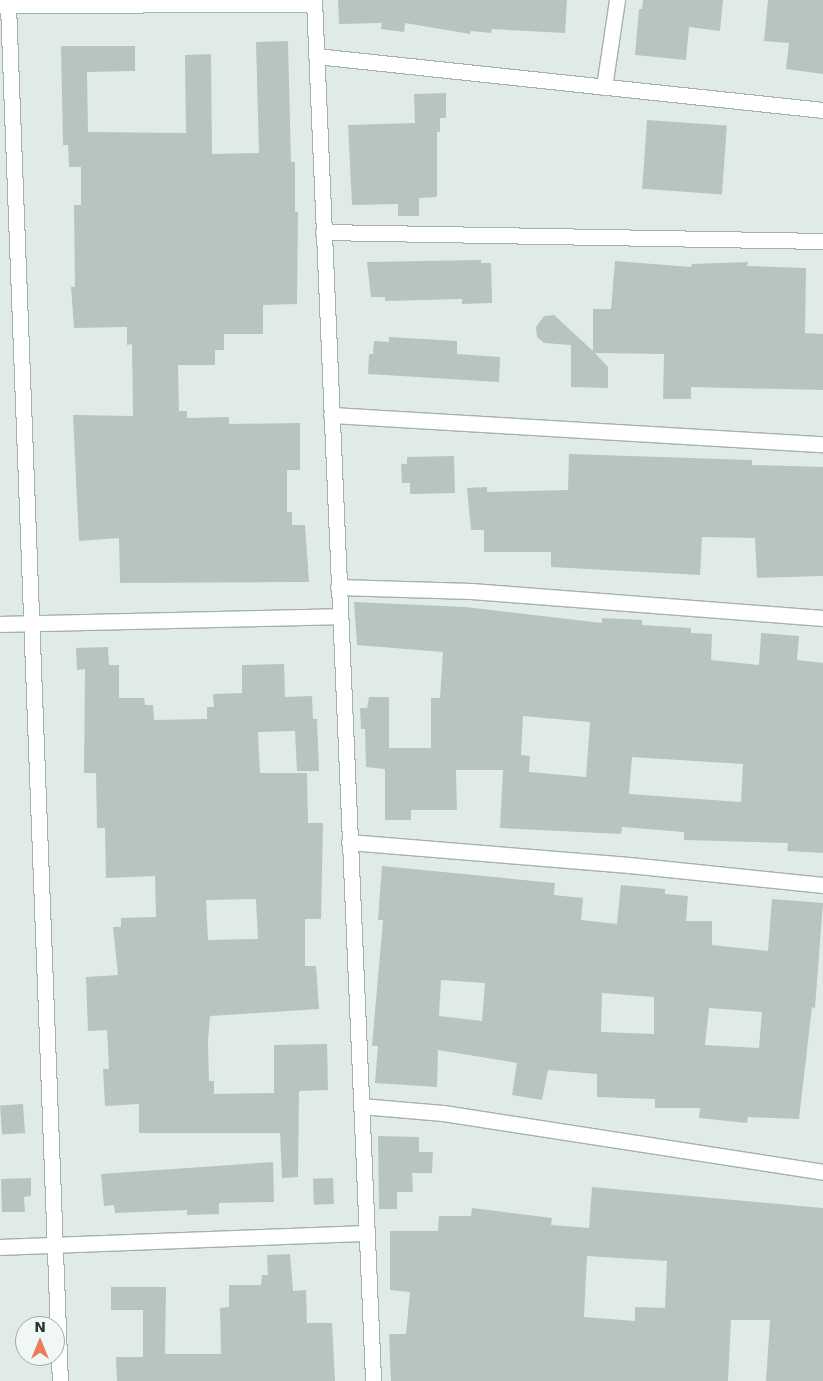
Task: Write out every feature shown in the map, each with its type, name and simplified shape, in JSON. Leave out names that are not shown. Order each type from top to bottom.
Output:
[{"type":"street","points":[[604,87],[617,0]]},
{"type":"street","points":[[60,1381],[53,1246],[31,624],[4,5],[314,2],[373,1381]]},
{"type":"street","points":[[316,56],[823,110]]},
{"type":"street","points":[[323,232],[823,241]]},
{"type":"street","points":[[331,415],[823,444]]},
{"type":"street","points":[[338,587],[471,590],[823,618]]},
{"type":"street","points":[[0,624],[340,616]]},
{"type":"street","points":[[349,842],[629,865],[823,885]]},
{"type":"street","points":[[361,1106],[443,1113],[823,1172]]},
{"type":"street","points":[[0,1247],[367,1233]]},
{"type":"building","points":[[338,0],[567,0],[565,33],[492,29],[491,33],[471,31],[470,34],[405,23],[404,32],[381,29],[382,23],[339,24]]},
{"type":"building","points":[[643,0],[723,0],[720,31],[689,27],[686,60],[635,55],[639,9],[642,9]]},
{"type":"building","points":[[768,0],[823,0],[823,74],[786,69],[789,43],[764,41]]},
{"type":"building","points":[[288,41],[291,162],[295,162],[295,212],[298,212],[297,304],[263,305],[263,334],[224,334],[224,350],[215,350],[215,365],[178,365],[179,411],[187,411],[187,418],[229,417],[229,424],[300,423],[300,470],[287,470],[287,512],[292,512],[292,525],[305,525],[309,582],[120,583],[119,538],[79,541],[73,415],[133,416],[132,344],[127,345],[127,327],[74,328],[71,287],[75,287],[74,205],[81,205],[81,167],[69,167],[68,145],[63,145],[61,46],[135,46],[135,71],[87,72],[88,132],[186,133],[185,55],[211,54],[212,154],[259,153],[256,42]]},
{"type":"building","points":[[446,93],[446,118],[440,118],[440,132],[437,132],[437,197],[419,198],[419,216],[398,216],[398,204],[352,205],[348,125],[415,123],[414,94]]},
{"type":"building","points":[[647,120],[727,126],[722,194],[642,189]]},
{"type":"building","points":[[481,260],[481,263],[491,263],[492,303],[462,304],[462,299],[385,301],[385,297],[371,297],[367,262]]},
{"type":"building","points":[[615,261],[691,267],[692,264],[748,262],[747,266],[806,268],[805,333],[823,334],[823,390],[691,387],[691,399],[663,399],[664,354],[595,353],[608,367],[608,388],[571,387],[571,345],[544,343],[537,337],[536,327],[544,316],[554,315],[593,351],[593,309],[611,309]]},
{"type":"building","points":[[389,337],[457,341],[457,354],[500,357],[499,382],[368,374],[369,354],[373,354],[374,341],[389,342]]},
{"type":"building","points":[[569,454],[752,460],[752,465],[823,467],[823,576],[757,578],[755,538],[702,537],[700,575],[551,567],[551,552],[484,552],[484,530],[471,530],[467,488],[487,487],[487,492],[568,490]]},
{"type":"building","points":[[454,456],[455,493],[410,494],[410,483],[402,483],[401,464],[407,464],[407,457]]},
{"type":"building","points":[[354,602],[465,607],[602,623],[602,618],[642,620],[642,625],[691,628],[691,633],[712,634],[711,660],[759,665],[761,633],[799,636],[797,660],[823,663],[823,853],[787,851],[788,843],[684,840],[684,832],[622,827],[621,834],[500,828],[503,770],[456,770],[457,810],[411,810],[411,820],[385,820],[385,769],[366,767],[365,729],[361,729],[360,708],[367,708],[369,697],[389,697],[389,748],[431,748],[431,698],[440,698],[443,652],[357,645]],"holes":[[[523,716],[590,722],[586,777],[529,772],[530,756],[521,755]],[[632,757],[743,764],[741,802],[629,794]]]},
{"type":"building","points":[[108,647],[109,665],[119,665],[119,698],[144,698],[145,705],[153,705],[154,720],[207,719],[207,707],[214,707],[213,694],[242,693],[242,665],[284,664],[285,697],[312,696],[313,719],[317,719],[319,771],[297,771],[295,731],[258,732],[260,773],[307,773],[308,823],[323,823],[321,919],[305,919],[305,966],[316,966],[319,1009],[210,1016],[208,1040],[209,1081],[214,1081],[214,1094],[274,1093],[274,1045],[327,1044],[328,1090],[299,1091],[298,1177],[282,1178],[280,1133],[139,1133],[139,1104],[105,1106],[103,1069],[109,1069],[107,1030],[88,1031],[86,977],[118,975],[113,927],[121,927],[121,918],[156,917],[155,876],[106,878],[105,828],[97,828],[96,773],[84,773],[85,669],[77,670],[76,648]],"holes":[[[256,899],[258,939],[208,940],[206,900]]]},
{"type":"building","points":[[382,866],[555,883],[554,895],[583,898],[581,920],[617,924],[621,885],[665,889],[665,894],[688,896],[686,921],[712,921],[712,945],[768,951],[772,899],[823,903],[815,1008],[812,1007],[799,1119],[748,1117],[747,1123],[699,1118],[700,1108],[655,1108],[655,1099],[597,1097],[597,1074],[548,1070],[542,1100],[512,1095],[517,1063],[438,1050],[437,1087],[375,1083],[378,1046],[372,1046],[383,920],[378,920]],"holes":[[[441,980],[485,983],[482,1021],[439,1016]],[[602,993],[654,997],[654,1034],[601,1032]],[[709,1008],[762,1012],[759,1048],[705,1045]]]},
{"type":"building","points":[[23,1104],[25,1133],[2,1135],[0,1106]]},
{"type":"building","points":[[378,1136],[419,1137],[419,1152],[433,1152],[432,1173],[412,1173],[413,1192],[397,1192],[397,1209],[379,1209]]},
{"type":"building","points":[[273,1162],[274,1202],[219,1203],[219,1214],[187,1215],[187,1210],[115,1213],[114,1205],[104,1206],[101,1174]]},
{"type":"building","points":[[31,1178],[31,1196],[24,1197],[25,1212],[2,1212],[1,1179]]},
{"type":"building","points":[[333,1178],[334,1204],[314,1205],[313,1179]]},
{"type":"building","points":[[592,1187],[823,1208],[823,1381],[766,1381],[770,1320],[731,1320],[728,1381],[391,1381],[389,1334],[406,1334],[410,1292],[390,1290],[390,1231],[438,1231],[439,1216],[471,1216],[472,1208],[552,1218],[551,1225],[589,1228]],"holes":[[[587,1256],[667,1261],[665,1308],[635,1307],[635,1321],[584,1317]]]},
{"type":"building","points":[[290,1254],[293,1291],[306,1290],[307,1323],[332,1323],[335,1381],[117,1381],[116,1357],[143,1357],[143,1310],[111,1310],[111,1287],[166,1287],[165,1354],[221,1354],[220,1308],[229,1307],[229,1285],[261,1285],[262,1275],[268,1275],[267,1255]]}]
